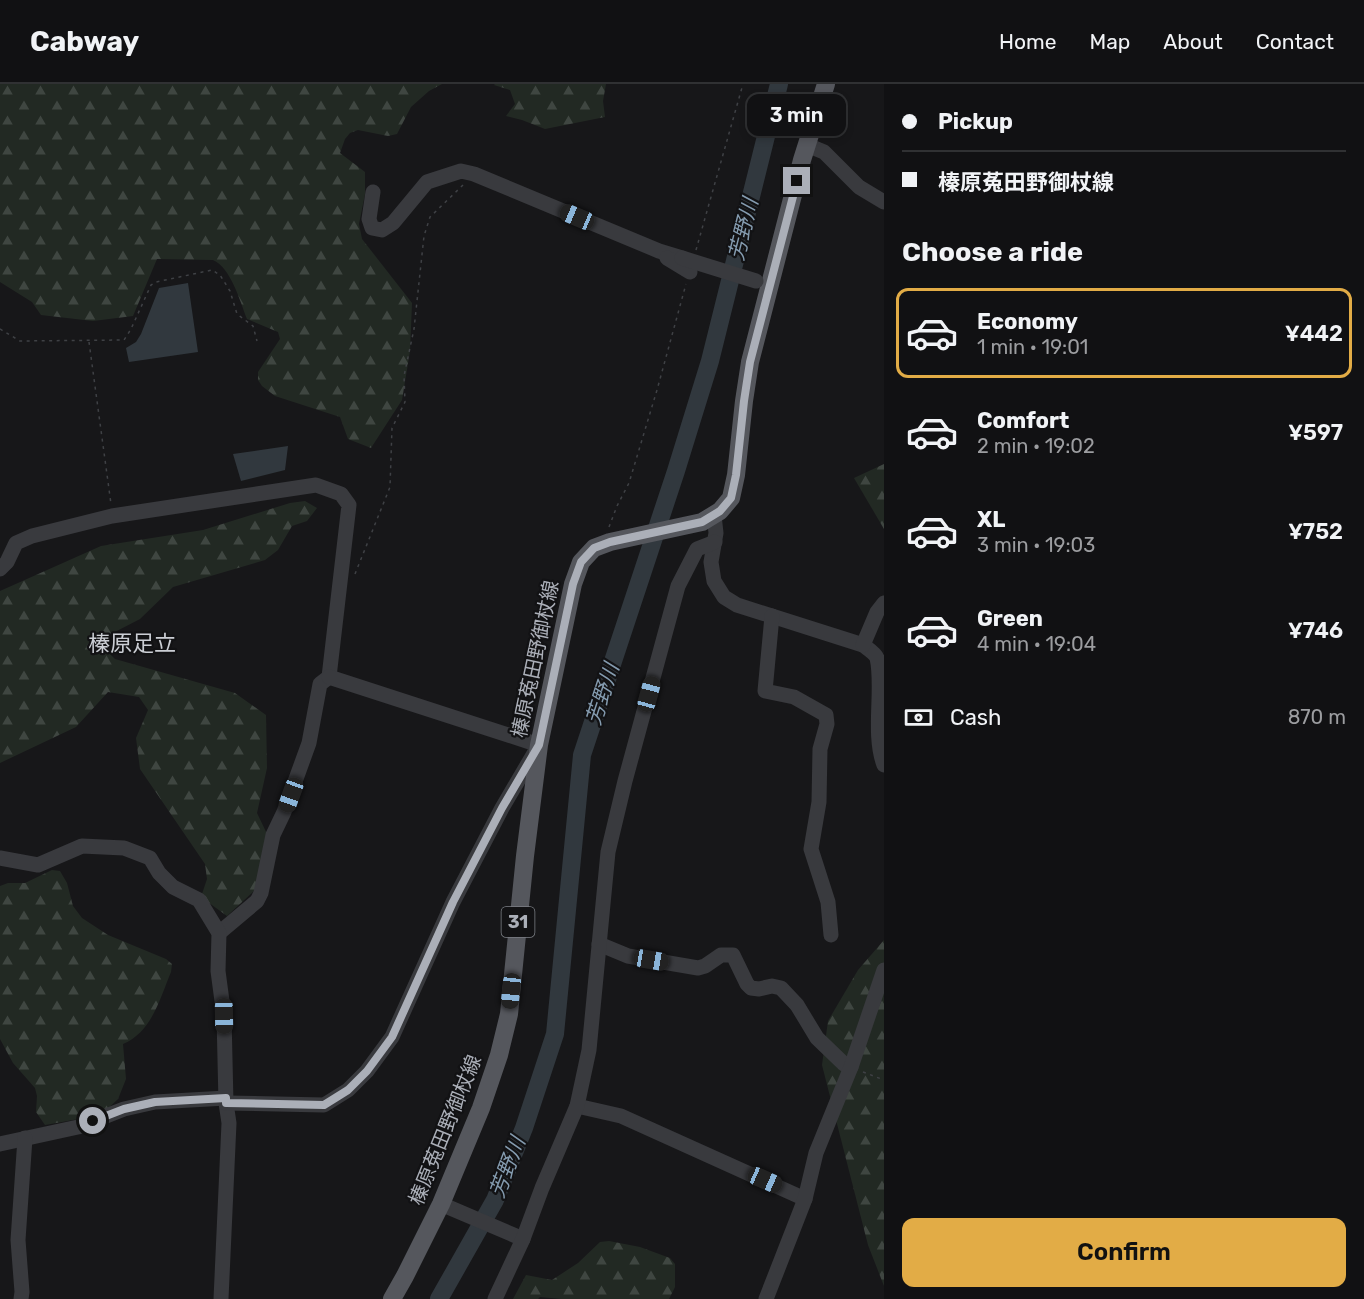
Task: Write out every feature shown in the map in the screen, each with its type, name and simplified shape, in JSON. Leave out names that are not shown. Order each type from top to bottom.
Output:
[{"type":"main road","points":[[708,518],[720,511],[731,498],[763,283],[826,84]]},
{"type":"main road","name":"榛原菟田野御杖線","points":[[392,1299],[446,1206],[499,1055],[509,1014],[539,745],[573,584],[581,562],[594,548],[708,518]]},
{"type":"street","points":[[807,145],[824,152],[859,187],[884,202]]},
{"type":"street","points":[[373,192],[369,219],[372,228],[382,230],[393,223],[428,182],[461,171],[474,174],[659,251],[763,283]]},
{"type":"street","points":[[659,251],[672,262],[690,272]]},
{"type":"street","points":[[0,569],[7,562],[16,543],[32,536],[112,516],[315,485],[341,494],[349,505],[329,677],[320,684],[309,743],[284,812],[273,835],[261,893],[257,901],[219,933]]},
{"type":"street","points":[[708,518],[716,533],[711,562],[714,581],[724,597],[737,605],[863,645],[877,656],[882,676],[880,747],[884,765]]},
{"type":"street","points":[[495,1299],[577,1106],[589,1050],[608,852],[625,781],[678,586],[697,549],[715,543]]},
{"type":"street","points":[[863,645],[877,612],[884,603]]},
{"type":"street","points":[[772,616],[765,691],[794,697],[826,715],[827,724],[820,749],[819,802],[811,849],[828,902],[831,935]]},
{"type":"street","points":[[0,1144],[78,1127],[124,1109],[155,1102],[226,1101],[324,1105],[348,1090],[367,1071],[392,1037],[453,902],[502,808],[539,745],[329,677]]},
{"type":"street","points":[[0,858],[38,865],[82,846],[124,848],[150,858],[159,873],[173,887],[199,900],[219,933],[218,971],[224,1016],[226,1101],[230,1123],[221,1299]]},
{"type":"street","points":[[599,944],[628,956],[698,968],[721,955],[733,956],[751,988],[772,986],[781,988],[797,1005],[818,1038],[844,1064],[851,1067]]},
{"type":"street","points":[[766,1299],[805,1198],[816,1153],[851,1067],[884,970]]},
{"type":"street","points":[[577,1106],[621,1116],[805,1198]]},
{"type":"street","points":[[21,1299],[18,1240],[25,1138]]},
{"type":"street","points":[[446,1206],[521,1238]]},
{"type":"path","points":[[696,250],[743,84]]},
{"type":"path","points":[[352,582],[390,487],[392,428],[405,402],[405,376],[414,329],[424,236],[430,217],[474,174]]},
{"type":"path","points":[[0,329],[20,341],[124,340],[151,285],[212,270],[220,275],[230,291],[237,314],[253,326],[257,340]]},
{"type":"path","points":[[606,544],[617,506],[629,483],[690,272]]},
{"type":"path","points":[[89,341],[112,516]]},
{"type":"path","points":[[851,1067],[884,1080]]},
{"type":"green space","points":[[0,84],[442,84],[429,91],[411,107],[397,134],[388,136],[358,130],[350,133],[345,139],[340,153],[365,172],[365,194],[359,224],[362,239],[412,303],[410,351],[402,400],[371,448],[348,439],[340,417],[275,396],[262,386],[258,380],[258,372],[280,339],[278,332],[247,319],[230,277],[213,260],[157,259],[133,316],[93,321],[41,315],[32,302],[0,282]]},
{"type":"green space","points":[[495,84],[606,84],[603,101],[605,117],[545,129],[506,116],[515,104],[510,90]]},
{"type":"green space","points":[[884,464],[884,529],[854,478]]},
{"type":"green space","points":[[305,501],[317,508],[307,521],[292,526],[278,550],[265,560],[173,587],[140,619],[109,635],[104,648],[115,659],[235,693],[266,715],[267,768],[257,813],[268,836],[255,890],[227,916],[201,897],[207,879],[205,864],[140,769],[136,738],[148,710],[139,697],[108,692],[76,727],[0,763],[0,591],[101,546],[203,530],[290,503]]},
{"type":"green space","points":[[52,870],[60,871],[67,883],[73,906],[82,918],[108,935],[166,959],[172,964],[163,993],[148,1023],[133,1039],[123,1044],[126,1079],[118,1099],[101,1115],[45,1125],[36,1112],[35,1088],[13,1063],[0,1039],[0,886],[8,883],[25,883]]},
{"type":"green space","points":[[884,940],[884,1286],[868,1245],[822,1065],[828,1021],[858,970]]},
{"type":"green space","points":[[609,1241],[640,1247],[670,1258],[675,1264],[675,1287],[669,1299],[540,1297],[538,1299],[513,1299],[526,1275],[552,1280],[578,1263],[600,1242]]},
{"type":"shaded area","points":[[188,283],[198,352],[129,362],[126,348],[136,342],[141,334],[159,288]]},
{"type":"shaded area","points":[[288,446],[285,470],[241,481],[233,454]]},
{"type":"waterway","name":"芳野川","points":[[439,1299],[495,1200],[524,1128],[555,1034],[582,755],[710,361],[779,84]]},
{"type":"district","name":"榛原足立","points":[[132,643]]},
{"type":"route","points":[[93,1121],[124,1109],[155,1102],[226,1098],[226,1103],[324,1105],[348,1090],[367,1071],[392,1037],[453,902],[502,808],[539,745],[573,584],[581,562],[594,548],[610,542],[702,522],[720,511],[731,498],[750,362],[797,181]]}]
